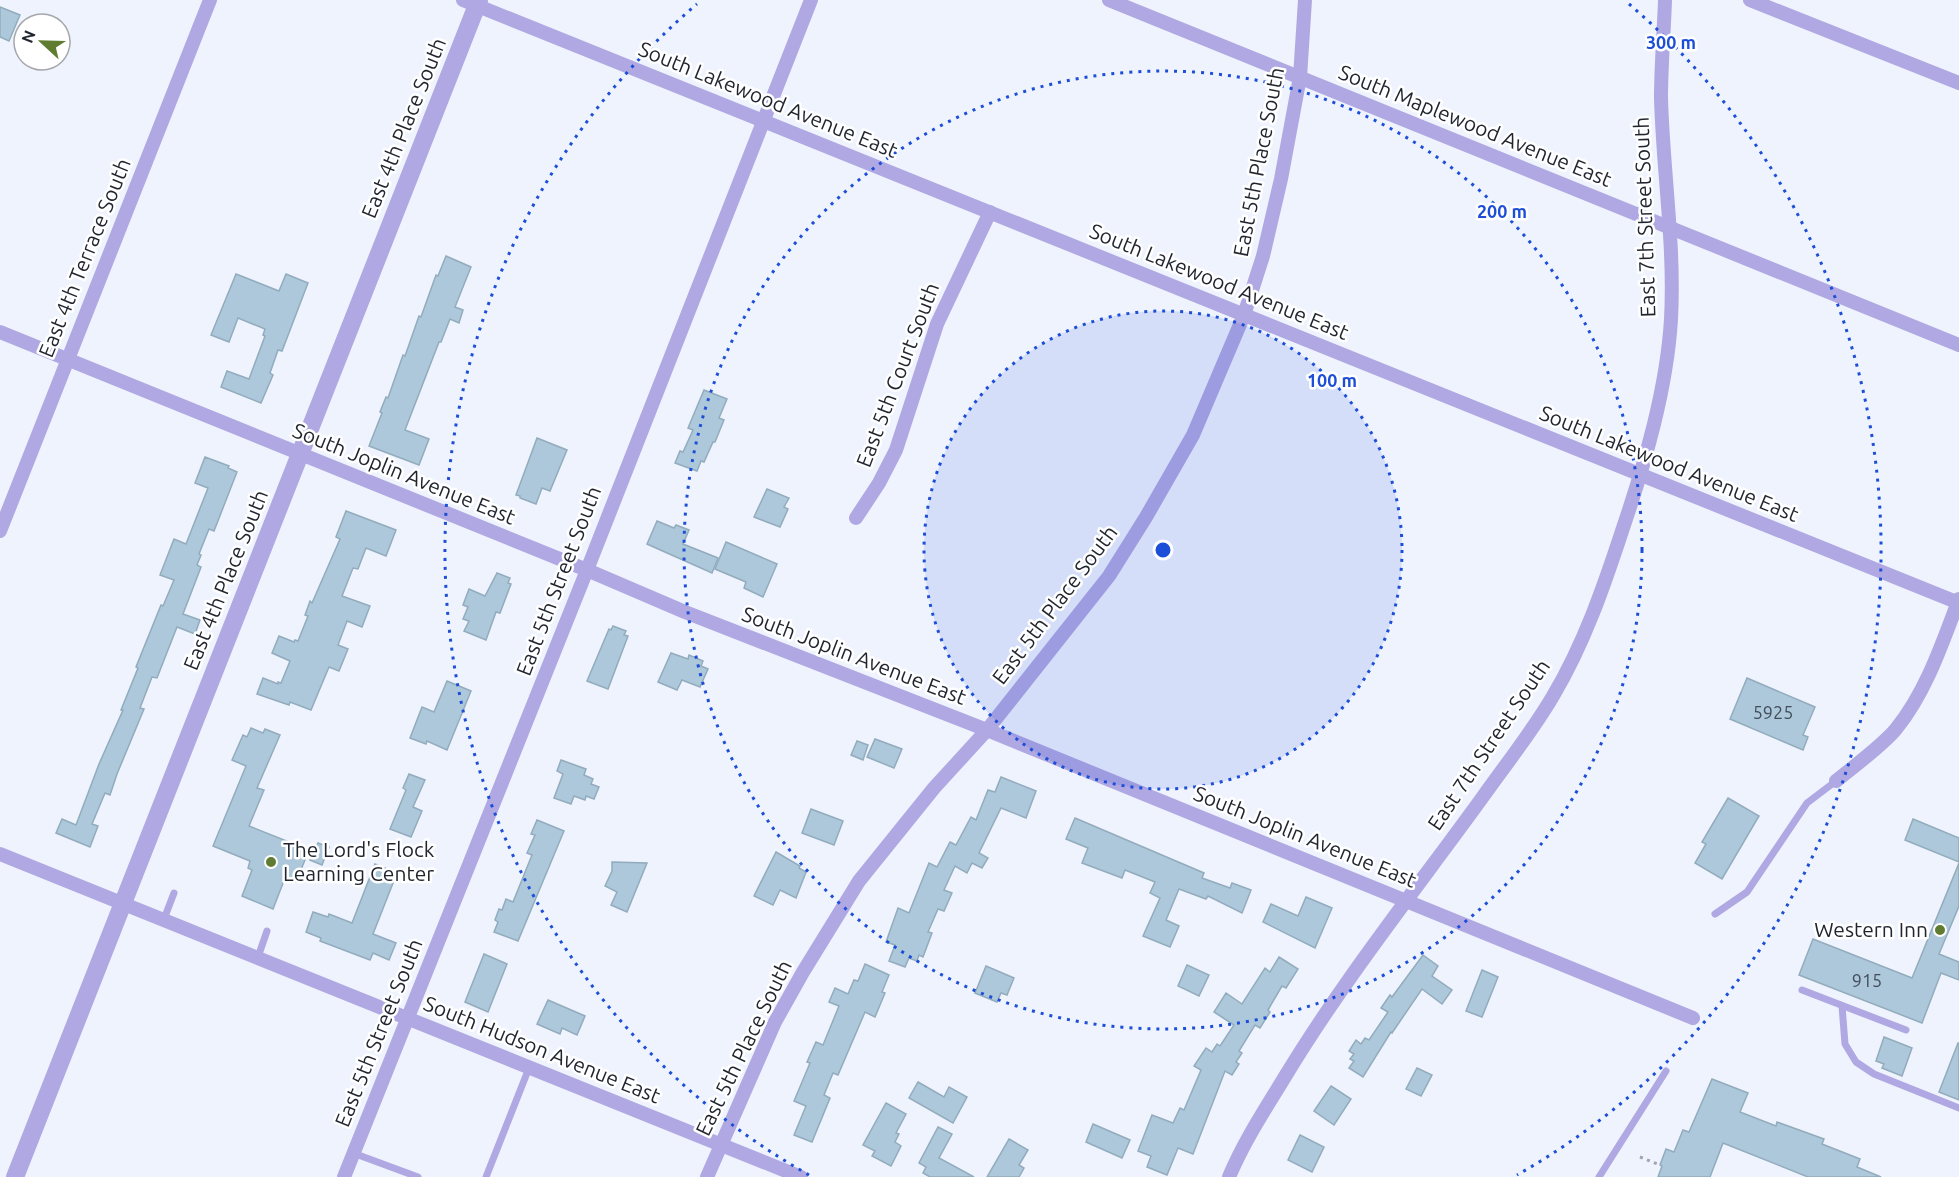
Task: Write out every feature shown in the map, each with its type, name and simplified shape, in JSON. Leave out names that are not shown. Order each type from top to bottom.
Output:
[{"type":"street","name":"East 4th Terrace South","points":[[0,531],[210,0]]},
{"type":"street","name":"East 5th Street South","points":[[344,1177],[587,570],[811,0]]},
{"type":"street","name":"South Maplewood Avenue East","points":[[1109,0],[1959,345]]},
{"type":"street","name":"East 5th Place South","points":[[707,1177],[775,1022],[860,881],[934,788],[987,730],[1109,576],[1193,435],[1244,315],[1266,245],[1300,77],[1305,0]]},
{"type":"street","name":"East 7th Street South","points":[[1229,1177],[1264,1111],[1310,1036],[1359,964],[1527,735],[1553,695],[1594,612],[1640,476],[1662,387],[1671,322],[1671,229],[1662,98],[1665,0]]},
{"type":"street","points":[[1750,0],[1959,84]]},
{"type":"street","name":"South Lakewood Avenue East","points":[[473,2],[1640,476],[1959,602]]},
{"type":"street","name":"East 4th Place South","points":[[15,1177],[300,454],[473,2]]},
{"type":"street","name":"East 5th Court South","points":[[856,518],[879,483],[896,450],[937,324],[990,212]]},
{"type":"street","name":"South Joplin Avenue East","points":[[0,332],[587,570],[696,617],[987,730],[1693,1018]]},
{"type":"street","points":[[1836,781],[1894,731],[1906,715],[1917,698],[1959,602]]},
{"type":"street","name":"South Hudson Avenue East","points":[[0,854],[801,1177]]},
{"type":"lane","points":[[1715,914],[1747,892],[1806,803],[1836,781]]},
{"type":"lane","points":[[164,919],[174,892]]},
{"type":"lane","points":[[258,957],[267,931]]},
{"type":"lane","points":[[1802,990],[1906,1030]]},
{"type":"lane","points":[[1842,1006],[1845,1044],[1856,1062],[1874,1074],[1959,1108]]},
{"type":"lane","points":[[486,1177],[529,1068]]},
{"type":"lane","points":[[1599,1177],[1665,1071]]},
{"type":"lane","points":[[353,1154],[418,1177]]},
{"type":"path","points":[[1640,1157],[1660,1165]]},
{"type":"building","points":[[0,7],[12,12],[12,34],[9,41],[0,37]]},
{"type":"building","points":[[446,256],[471,267],[455,307],[463,310],[459,323],[450,319],[405,430],[429,439],[419,465],[369,446],[403,355],[405,356],[419,316],[421,317],[436,275],[438,276]]},
{"type":"building","points":[[236,274],[279,291],[286,274],[308,283],[282,351],[278,350],[270,373],[273,375],[261,403],[221,387],[227,371],[249,379],[265,336],[263,335],[265,329],[238,318],[229,342],[211,335]]},
{"type":"building","points":[[704,390],[727,399],[719,418],[724,420],[715,442],[704,462],[701,461],[697,471],[675,463],[693,430],[688,428]]},
{"type":"building","points":[[537,438],[567,450],[550,491],[542,488],[536,504],[516,495]]},
{"type":"building","points":[[205,457],[229,466],[228,468],[237,472],[214,531],[209,529],[199,554],[201,555],[197,565],[201,567],[183,614],[200,620],[195,634],[177,627],[157,678],[152,677],[140,708],[144,709],[110,795],[105,793],[92,824],[98,826],[90,847],[56,833],[62,819],[76,825],[123,710],[121,710],[138,668],[136,667],[161,605],[163,606],[174,580],[160,575],[174,539],[186,544],[208,488],[195,483]]},
{"type":"building","points":[[767,489],[789,498],[784,507],[788,509],[780,527],[754,517]]},
{"type":"building","points":[[346,511],[396,530],[386,556],[366,548],[358,569],[353,568],[342,596],[370,606],[362,627],[347,621],[338,645],[348,649],[339,671],[329,667],[311,710],[257,694],[263,678],[281,683],[290,661],[272,653],[279,636],[294,642],[298,641],[308,616],[305,615],[310,601],[312,603],[340,539],[336,537]]},
{"type":"building","points":[[657,521],[674,528],[676,525],[689,530],[683,544],[718,558],[712,573],[647,544]]},
{"type":"building","points":[[726,542],[777,564],[763,597],[744,588],[746,582],[715,569]]},
{"type":"building","points":[[497,573],[510,578],[508,583],[511,584],[500,613],[496,612],[486,640],[464,631],[469,621],[463,619],[468,607],[463,605],[469,589],[485,596]]},
{"type":"building","points":[[613,626],[626,631],[624,635],[628,636],[608,689],[587,681],[609,629],[611,630]]},
{"type":"building","points":[[671,653],[688,659],[689,655],[703,661],[701,666],[708,669],[700,687],[682,680],[677,690],[658,682]]},
{"type":"building","points":[[1747,678],[1815,707],[1803,735],[1808,737],[1803,750],[1730,719]]},
{"type":"building","points":[[447,681],[471,691],[447,750],[427,741],[426,744],[410,738],[422,707],[434,712]]},
{"type":"building","points":[[251,728],[263,733],[265,729],[280,735],[257,788],[264,790],[249,826],[309,850],[296,882],[285,878],[273,909],[242,896],[252,870],[248,868],[250,861],[213,846],[246,766],[232,760],[243,735],[247,737]]},
{"type":"building","points":[[875,739],[902,749],[894,768],[867,757]]},
{"type":"building","points":[[857,741],[868,745],[863,760],[851,755]]},
{"type":"building","points":[[561,760],[586,769],[584,775],[593,779],[591,784],[599,787],[594,799],[586,796],[585,800],[574,796],[571,804],[554,798],[563,774],[557,771]]},
{"type":"building","points":[[409,774],[425,780],[413,807],[422,811],[411,837],[390,829],[406,790],[403,788]]},
{"type":"building","points":[[1001,777],[1036,791],[1026,818],[1001,808],[979,853],[988,858],[982,868],[972,863],[967,873],[955,866],[944,890],[952,893],[944,911],[938,909],[928,932],[932,933],[923,957],[919,955],[917,961],[909,958],[905,967],[889,961],[895,945],[886,942],[898,908],[909,913],[929,863],[937,867],[950,842],[956,845],[971,817],[976,820],[988,790],[995,792]]},
{"type":"building","points":[[1728,798],[1759,816],[1722,879],[1695,863],[1706,844],[1702,842]]},
{"type":"building","points":[[811,809],[843,821],[834,845],[802,833]]},
{"type":"building","points":[[1075,818],[1204,873],[1202,878],[1230,888],[1232,883],[1251,890],[1242,913],[1208,896],[1206,899],[1179,889],[1166,920],[1179,926],[1170,947],[1143,936],[1160,898],[1150,893],[1155,882],[1125,870],[1122,878],[1082,863],[1088,848],[1066,839]]},
{"type":"building","points":[[1913,819],[1959,838],[1959,862],[1905,840]]},
{"type":"building","points":[[537,820],[564,831],[518,941],[494,932],[498,922],[495,920],[506,899],[513,902],[532,855],[527,853],[535,835],[531,834]]},
{"type":"building","points":[[318,843],[329,847],[322,865],[310,860]]},
{"type":"building","points":[[776,852],[806,872],[796,898],[780,890],[773,905],[754,896]]},
{"type":"building","points":[[612,862],[647,863],[627,912],[611,905],[617,892],[605,886],[612,871]]},
{"type":"building","points":[[1959,863],[1959,906],[1939,954],[1959,962],[1959,980],[1941,973],[1922,1023],[1799,975],[1813,939],[1912,978]]},
{"type":"building","points":[[375,864],[397,873],[373,934],[396,943],[389,960],[373,953],[370,960],[320,941],[321,938],[306,932],[313,912],[328,917],[329,914],[352,923]]},
{"type":"building","points":[[1306,897],[1332,908],[1315,948],[1263,922],[1271,904],[1298,916]]},
{"type":"building","points":[[484,954],[507,964],[488,1012],[465,1002]]},
{"type":"building","points":[[1423,955],[1438,966],[1432,976],[1452,990],[1442,1004],[1422,989],[1391,1032],[1363,1077],[1349,1068],[1354,1061],[1350,1059],[1354,1054],[1349,1051],[1356,1040],[1361,1044],[1365,1038],[1369,1040],[1388,1012],[1381,1008]]},
{"type":"building","points":[[1279,957],[1298,969],[1286,988],[1282,986],[1260,1028],[1255,1025],[1239,1051],[1242,1053],[1236,1062],[1239,1064],[1232,1075],[1225,1071],[1193,1154],[1178,1148],[1167,1175],[1147,1167],[1151,1156],[1138,1151],[1152,1115],[1173,1123],[1180,1108],[1184,1110],[1201,1070],[1194,1066],[1206,1048],[1212,1052],[1217,1044],[1220,1046],[1234,1025],[1214,1012],[1226,993],[1242,1004],[1265,968],[1270,972]]},
{"type":"building","points":[[865,964],[889,975],[882,992],[885,993],[875,1017],[865,1012],[838,1075],[833,1073],[824,1095],[830,1098],[812,1142],[794,1135],[806,1106],[794,1101],[816,1042],[823,1045],[839,1006],[829,1002],[835,988],[848,994],[854,980],[858,981]]},
{"type":"building","points":[[1187,965],[1209,975],[1199,996],[1178,986]]},
{"type":"building","points":[[986,966],[1014,978],[1007,995],[1001,993],[997,1002],[975,993]]},
{"type":"building","points":[[1482,970],[1498,977],[1482,1017],[1466,1011]]},
{"type":"building","points":[[548,1000],[585,1016],[577,1035],[562,1028],[560,1034],[537,1024]]},
{"type":"building","points":[[1884,1037],[1912,1048],[1902,1076],[1882,1068],[1884,1064],[1876,1061]]},
{"type":"building","points":[[1959,1043],[1959,1100],[1939,1092]]},
{"type":"building","points":[[1417,1068],[1432,1075],[1421,1096],[1406,1089]]},
{"type":"building","points":[[1712,1079],[1748,1093],[1740,1112],[1776,1126],[1777,1122],[1824,1139],[1822,1144],[1860,1159],[1857,1167],[1881,1177],[1808,1177],[1723,1143],[1710,1177],[1658,1177],[1666,1149],[1674,1152],[1683,1130],[1689,1132]]},
{"type":"building","points":[[918,1082],[944,1097],[949,1087],[967,1097],[953,1123],[909,1098]]},
{"type":"building","points":[[1331,1086],[1351,1099],[1334,1125],[1314,1111]]},
{"type":"building","points":[[886,1103],[906,1114],[896,1133],[899,1134],[895,1142],[901,1146],[891,1166],[872,1156],[875,1151],[863,1145]]},
{"type":"building","points":[[1093,1124],[1130,1140],[1122,1158],[1086,1142]]},
{"type":"building","points":[[938,1127],[952,1134],[939,1158],[974,1177],[930,1177],[923,1173],[926,1167],[919,1163]]},
{"type":"building","points":[[1300,1135],[1324,1147],[1312,1172],[1288,1160]]},
{"type":"building","points":[[1009,1139],[1028,1150],[1019,1165],[1024,1168],[1019,1177],[987,1177]]},
{"type":"place","name":"The Lord's Flock Learning Center","points":[[271,862]]},
{"type":"place","name":"Western Inn","points":[[1940,930]]}]
